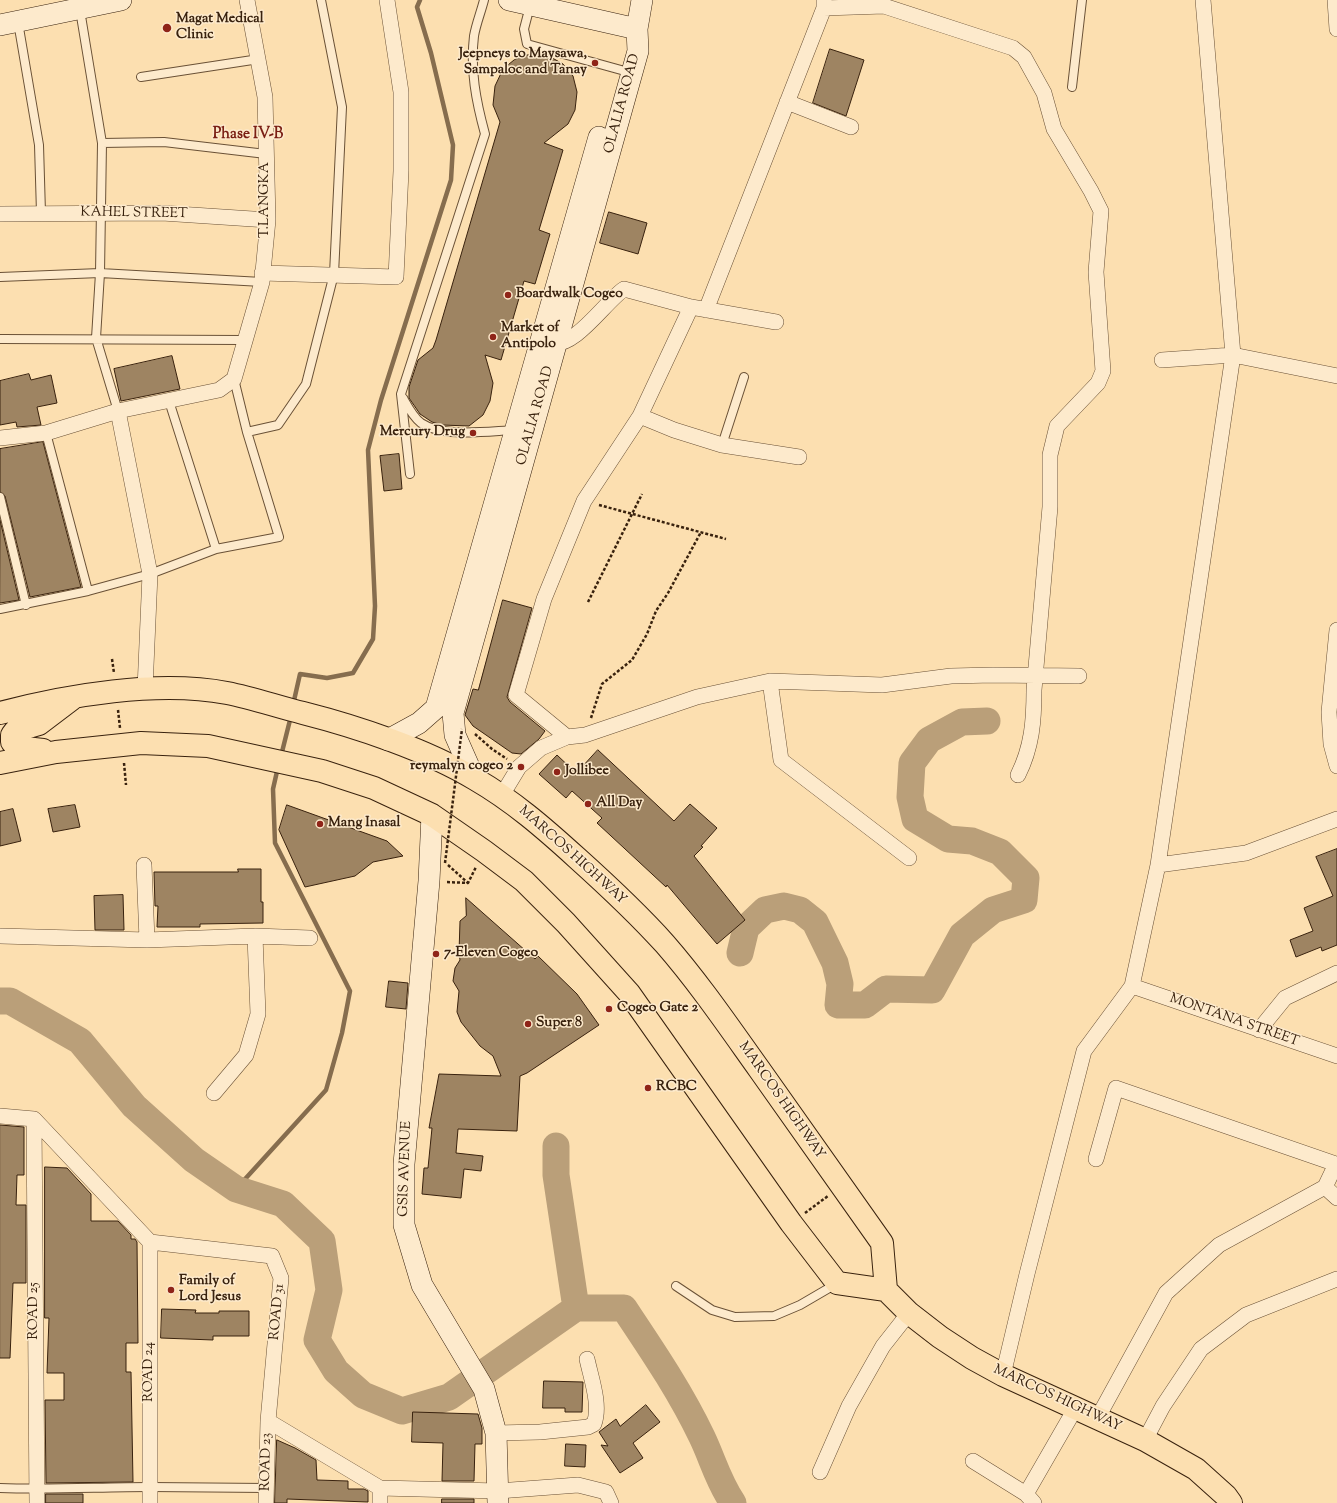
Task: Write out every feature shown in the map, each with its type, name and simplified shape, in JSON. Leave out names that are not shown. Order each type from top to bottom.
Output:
[{"type":"main road","points":[[9,23],[121,0]]},
{"type":"main road","points":[[509,0],[535,4],[637,29]]},
{"type":"main road","name":"OLALIA ROAD","points":[[388,740],[419,724],[436,708],[523,432],[625,71],[625,48],[637,29],[642,0]]},
{"type":"main road","name":"OLALIA ROAD","points":[[474,778],[455,735],[523,432]]},
{"type":"main road","name":"MARCOS HIGHWAY","points":[[0,713],[24,706],[145,689],[185,689],[226,693],[294,711],[388,740],[451,765],[502,795],[529,814],[594,873],[665,944],[715,1007],[882,1243],[886,1290],[909,1312],[940,1337],[972,1358],[1003,1375],[1145,1440],[1196,1469],[1226,1496],[1231,1503]]},
{"type":"main road","points":[[56,752],[16,747],[12,742],[12,735],[15,731],[40,724],[75,698]]},
{"type":"main road","points":[[0,763],[56,752],[122,744],[141,743],[208,746],[286,762],[374,788],[432,815],[524,881],[566,923],[629,993],[791,1223],[837,1283],[886,1290]]},
{"type":"main road","name":"GSIS AVENUE","points":[[432,815],[429,881],[404,1164],[404,1225],[422,1285],[484,1390],[496,1433],[498,1497]]},
{"type":"street","name":"T.LANGKA","points":[[234,379],[262,278],[268,220],[265,97],[247,0]]},
{"type":"street","points":[[262,278],[334,274],[396,277],[401,171],[401,92],[388,0]]},
{"type":"street","points":[[1003,1375],[1027,1274],[1084,1051],[1132,986],[1158,865],[1233,355],[1203,0]]},
{"type":"street","points":[[1335,0],[1337,28]]},
{"type":"street","points":[[567,737],[516,695],[544,599],[584,501],[640,416],[698,309],[787,102],[824,4],[885,3],[1014,48],[1024,57],[1044,92],[1054,129],[1091,191],[1101,211],[1096,272],[1103,371],[1098,383],[1057,426],[1050,456],[1050,507],[1031,736],[1029,751],[1018,775]]},
{"type":"street","points":[[787,102],[851,127]]},
{"type":"street","name":"KAHEL STREET","points":[[0,214],[41,213],[101,215],[162,213],[268,220]]},
{"type":"street","points":[[549,342],[578,334],[614,296],[624,289],[698,309],[776,322]]},
{"type":"street","points":[[1162,360],[1233,355],[1337,376]]},
{"type":"street","points":[[0,438],[46,433],[118,411],[219,390],[234,379]]},
{"type":"street","points":[[118,411],[150,574],[145,689]]},
{"type":"street","points":[[640,416],[674,430],[722,445],[799,457]]},
{"type":"street","points":[[1337,630],[1329,712],[1331,744],[1337,766]]},
{"type":"street","points":[[502,795],[519,767],[541,748],[567,737],[585,735],[697,698],[770,681],[882,685],[951,676],[1079,676]]},
{"type":"street","points":[[770,681],[781,760],[909,858]]},
{"type":"street","points":[[1158,865],[1246,853],[1337,819]]},
{"type":"street","points":[[144,865],[147,940]]},
{"type":"street","points":[[0,936],[147,940],[255,936],[310,938]]},
{"type":"street","points":[[214,1093],[246,1055],[258,1014],[255,936]]},
{"type":"street","points":[[1259,1030],[1285,998],[1337,973]]},
{"type":"street","name":"MONTANA STREET","points":[[1132,986],[1337,1056]]},
{"type":"street","points":[[1096,1159],[1116,1088],[1336,1164],[1325,1187],[1219,1245],[1166,1293],[1097,1419]]},
{"type":"street","points":[[0,1116],[34,1119],[150,1242]]},
{"type":"street","name":"ROAD 25","points":[[34,1119],[37,1496]]},
{"type":"street","points":[[1325,1187],[1337,1198]]},
{"type":"street","name":"ROAD 31","points":[[150,1242],[272,1256],[281,1278],[268,1421]]},
{"type":"street","name":"ROAD 24","points":[[150,1242],[150,1503]]},
{"type":"street","points":[[1145,1440],[1163,1406],[1201,1349],[1246,1315],[1337,1279]]},
{"type":"street","points":[[820,1472],[849,1406],[883,1346],[909,1312]]},
{"type":"street","points":[[496,1433],[540,1432],[588,1427],[594,1424],[596,1418],[595,1402],[587,1359]]},
{"type":"street","points":[[973,1462],[1030,1499],[1076,1409]]},
{"type":"street","points":[[268,1421],[380,1496],[498,1497],[578,1485],[606,1492],[611,1503]]},
{"type":"street","name":"ROAD 23","points":[[266,1503],[268,1421]]},
{"type":"lane","points":[[246,432],[278,425],[306,384],[334,274],[342,106],[321,0]]},
{"type":"lane","points":[[410,474],[401,394],[485,134],[476,103],[473,73],[474,35],[484,0]]},
{"type":"lane","points":[[1072,87],[1082,0]]},
{"type":"lane","points":[[535,4],[524,29],[526,44],[625,71]]},
{"type":"lane","points":[[79,9],[102,143],[100,274],[96,338],[118,411]]},
{"type":"lane","points":[[9,23],[39,145],[41,213]]},
{"type":"lane","points":[[141,77],[259,59]]},
{"type":"lane","points":[[102,143],[164,142],[266,154]]},
{"type":"lane","points":[[0,277],[100,274],[262,278]]},
{"type":"lane","points":[[0,339],[96,338],[244,340]]},
{"type":"lane","points":[[722,445],[744,377]]},
{"type":"lane","points":[[0,609],[26,605],[88,591],[150,574],[216,549],[279,537],[246,432],[234,379]]},
{"type":"lane","points":[[401,394],[413,415],[421,423],[433,428],[463,432],[523,432]]},
{"type":"lane","points":[[170,401],[216,549]]},
{"type":"lane","points":[[46,433],[88,591]]},
{"type":"lane","points":[[0,497],[26,605]]},
{"type":"lane","points":[[676,1286],[712,1310],[735,1317],[774,1316],[800,1305],[837,1283]]},
{"type":"lane","points":[[0,1488],[37,1496],[150,1487],[205,1489],[267,1488]]},
{"type":"path","points":[[588,602],[642,494]]},
{"type":"path","points":[[584,501],[726,539]]},
{"type":"path","points":[[585,735],[602,684],[632,660],[647,634],[656,611],[668,594],[700,532]]},
{"type":"path","points":[[112,659],[126,785]]},
{"type":"path","points":[[457,721],[492,749],[519,767]]},
{"type":"path","points":[[457,721],[445,863],[468,883]]},
{"type":"path","points":[[468,883],[484,851]]},
{"type":"path","points":[[429,881],[468,883]]},
{"type":"path","points":[[791,1223],[842,1187]]},
{"type":"building","points":[[830,49],[864,60],[846,116],[813,103]]},
{"type":"building","points":[[524,55],[547,55],[563,64],[573,76],[577,92],[575,110],[568,124],[544,143],[563,150],[539,230],[550,234],[535,284],[524,281],[501,360],[485,355],[493,383],[490,401],[483,415],[469,426],[442,425],[432,422],[420,414],[409,398],[409,387],[418,360],[433,348],[436,340],[500,122],[493,105],[495,86],[503,69],[514,60]]},
{"type":"building","points":[[609,212],[647,223],[638,254],[600,243]]},
{"type":"building","points":[[172,356],[180,389],[121,401],[114,369]]},
{"type":"building","points":[[29,374],[31,380],[51,375],[57,403],[37,407],[41,425],[17,427],[16,422],[0,425],[0,381]]},
{"type":"building","points":[[43,442],[81,587],[30,597],[5,496],[0,492],[0,449]]},
{"type":"building","points":[[399,454],[402,489],[384,491],[380,456]]},
{"type":"building","points":[[0,520],[19,600],[0,603]]},
{"type":"building","points":[[503,600],[532,608],[507,697],[510,702],[545,731],[539,739],[521,754],[512,753],[473,726],[465,715],[473,689],[478,690]]},
{"type":"building","points":[[598,750],[674,821],[690,804],[717,828],[701,846],[703,847],[694,856],[745,920],[717,944],[667,885],[666,887],[597,823],[602,818],[572,791],[566,798],[539,774],[557,755],[576,773]]},
{"type":"building","points":[[75,805],[80,827],[53,832],[48,809]]},
{"type":"building","points":[[287,805],[387,841],[403,856],[373,862],[355,876],[305,887],[279,830]]},
{"type":"building","points":[[13,809],[21,841],[0,846],[0,812]]},
{"type":"building","points":[[1337,849],[1337,945],[1322,951],[1321,947],[1296,957],[1290,940],[1313,931],[1304,908],[1333,896],[1316,857]]},
{"type":"building","points":[[238,869],[261,869],[261,902],[263,902],[263,923],[200,924],[200,927],[157,927],[158,906],[155,906],[154,872],[238,872]]},
{"type":"building","points":[[123,895],[124,930],[95,930],[94,896]]},
{"type":"building","points":[[466,898],[535,959],[538,956],[577,994],[599,1025],[527,1073],[520,1076],[517,1131],[458,1129],[456,1153],[483,1156],[481,1171],[464,1169],[461,1198],[422,1194],[424,1168],[428,1168],[432,1128],[429,1128],[439,1074],[501,1076],[493,1056],[480,1046],[461,1022],[457,1012],[459,991],[453,981],[455,968],[460,960],[460,921],[466,916]]},
{"type":"building","points":[[389,981],[408,983],[406,1009],[386,1007]]},
{"type":"building","points":[[0,1125],[24,1127],[24,1175],[17,1175],[16,1205],[26,1205],[26,1283],[13,1283],[10,1358],[0,1358]]},
{"type":"building","points":[[45,1167],[67,1168],[91,1194],[91,1221],[118,1221],[131,1235],[131,1239],[135,1239],[137,1242],[138,1343],[126,1343],[126,1372],[131,1372],[133,1482],[46,1483],[45,1400],[64,1400],[64,1373],[47,1373],[49,1318],[45,1318]]},
{"type":"building","points":[[162,1309],[196,1310],[195,1313],[249,1311],[249,1336],[213,1336],[213,1340],[161,1338]]},
{"type":"building","points":[[544,1381],[583,1382],[582,1412],[565,1412],[565,1408],[543,1408]]},
{"type":"building","points":[[646,1405],[660,1422],[633,1443],[643,1458],[620,1473],[601,1445],[608,1446],[599,1432],[616,1419],[620,1426]]},
{"type":"building","points":[[413,1412],[478,1414],[482,1428],[482,1444],[475,1444],[474,1481],[442,1481],[443,1443],[412,1442]]},
{"type":"building","points":[[277,1440],[316,1460],[317,1480],[348,1481],[348,1489],[364,1489],[368,1491],[368,1502],[287,1499],[287,1503],[275,1503]]},
{"type":"building","points":[[566,1444],[586,1445],[585,1467],[565,1466]]},
{"type":"building","points":[[46,1494],[83,1494],[83,1503],[46,1503]]},
{"type":"building","points":[[442,1499],[474,1499],[474,1503],[442,1503]]},
{"type":"waterway","points":[[293,705],[300,674],[327,678],[353,673],[373,639],[375,606],[368,450],[381,400],[451,180],[453,145],[431,53],[417,7],[420,0]]},
{"type":"waterway","points":[[281,756],[291,716]]},
{"type":"waterway","points":[[740,953],[746,928],[765,910],[784,906],[800,910],[815,922],[835,963],[840,984],[838,1005],[865,1005],[886,989],[932,990],[962,935],[993,910],[1024,900],[1026,878],[1000,852],[972,841],[948,839],[915,819],[910,797],[912,763],[929,740],[962,722],[987,721]]},
{"type":"waterway","points":[[236,1189],[326,1090],[342,1033],[350,991],[275,843],[273,789],[278,767]]},
{"type":"waterway","points":[[0,1001],[10,1001],[80,1041],[134,1106],[194,1160],[236,1189],[283,1204],[322,1241],[329,1290],[317,1340],[336,1371],[363,1395],[402,1411],[449,1397],[576,1308],[624,1308],[684,1403],[702,1437],[723,1487],[733,1503]]},
{"type":"waterway","points":[[556,1146],[556,1175],[576,1308]]},
{"type":"place","name":"Magat Medical Clinic","points":[[167,28]]},
{"type":"place","name":"Jeepneys to Maysawa, Sampaloc and Tanay","points":[[595,63]]},
{"type":"place","name":"Boardwalk Cogeo","points":[[508,295]]},
{"type":"place","name":"Market of Antipolo","points":[[493,337]]},
{"type":"place","name":"Mercury Drug","points":[[473,433]]},
{"type":"place","name":"reymalyn cogeo 2","points":[[521,767]]},
{"type":"place","name":"Jollibee","points":[[557,772]]},
{"type":"place","name":"All Day","points":[[588,804]]},
{"type":"place","name":"Mang Inasal","points":[[320,824]]},
{"type":"place","name":"7-Eleven Cogeo","points":[[436,954]]},
{"type":"place","name":"Cogeo Gate 2","points":[[609,1009]]},
{"type":"place","name":"Super 8","points":[[528,1024]]},
{"type":"place","name":"RCBC","points":[[648,1088]]},
{"type":"place","name":"Family of Lord Jesus","points":[[171,1290]]},
{"type":"district","name":"Phase IV-B","points":[[248,135]]}]
